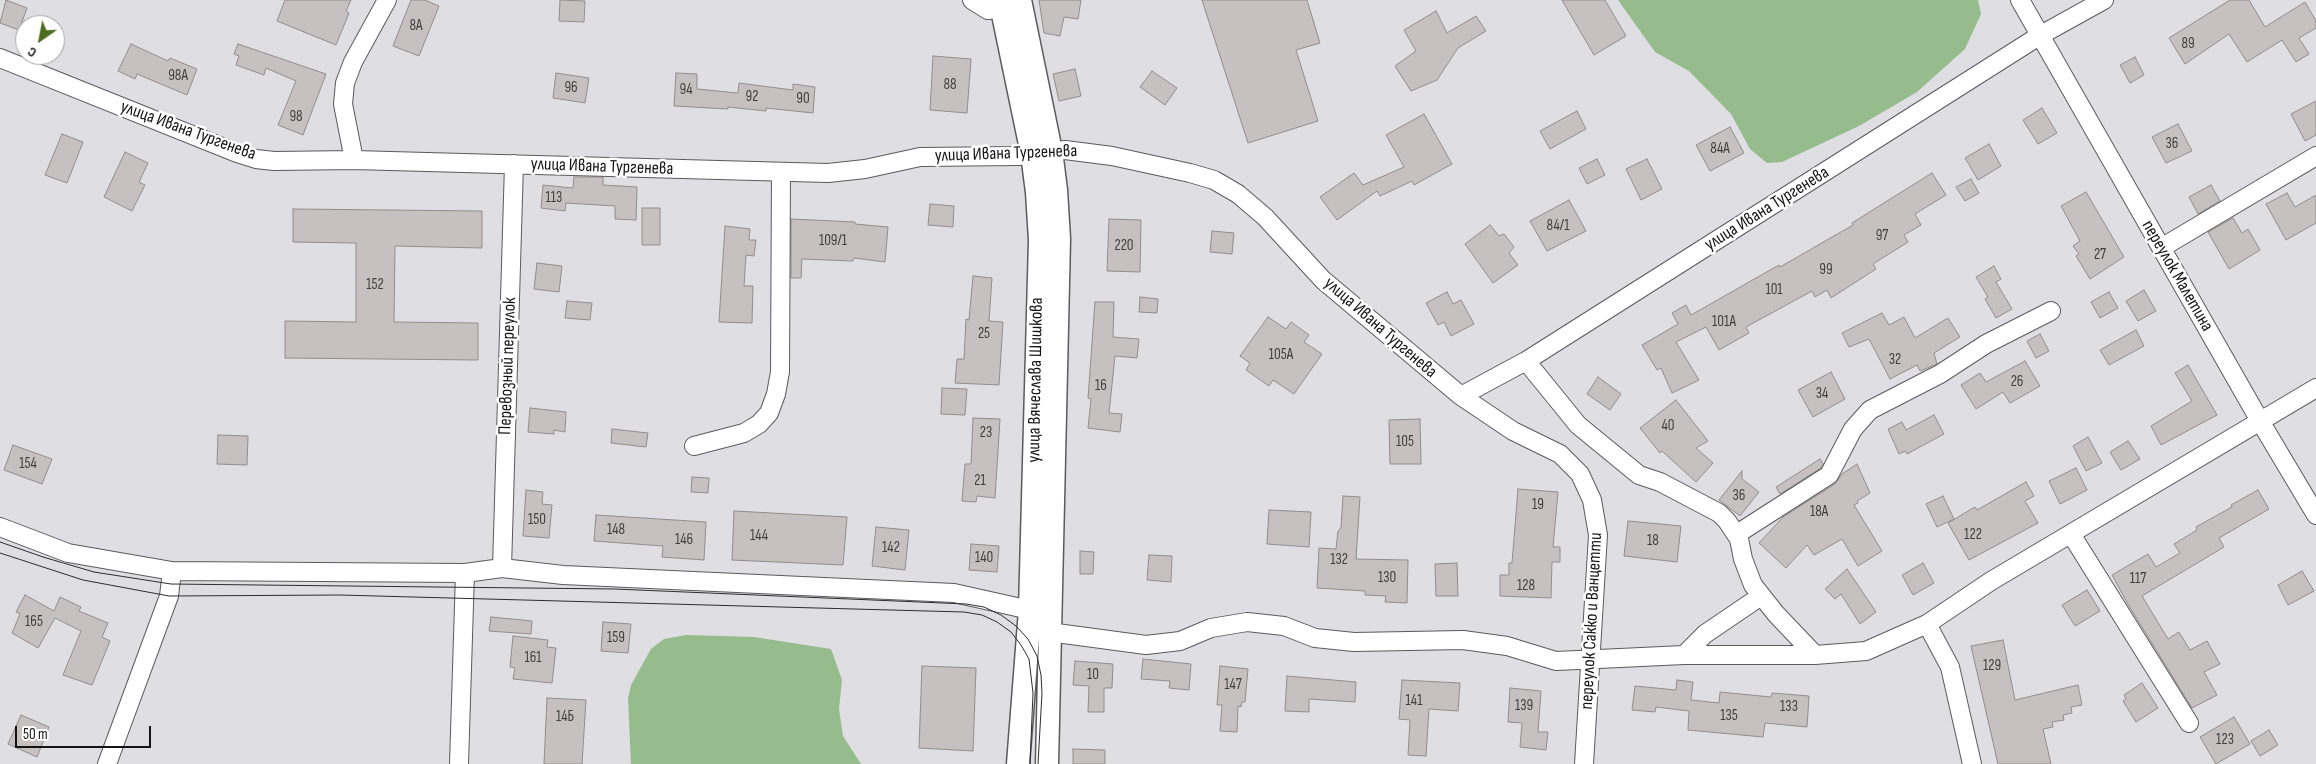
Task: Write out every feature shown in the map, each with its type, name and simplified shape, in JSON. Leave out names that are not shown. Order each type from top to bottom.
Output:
[{"type":"main road","name":"улица Вячеслава Шишкова","points":[[1011,4],[1041,152],[1056,190],[1059,239],[1047,764]]},
{"type":"main road","name":"улица Вячеслава Шишкова","points":[[1018,764],[1030,610],[1040,240],[1037,192],[1041,152]]},
{"type":"street","points":[[354,160],[342,104],[346,83],[353,62],[387,0]]},
{"type":"street","points":[[972,0],[988,10],[1011,4]]},
{"type":"street","name":"переулок Малетина","points":[[2020,0],[2260,421],[2316,515]]},
{"type":"street","name":"улица Ивана Тургенева","points":[[0,58],[256,158],[274,161],[354,160],[828,173],[864,169],[920,157],[1088,152],[1190,173],[1214,180],[1238,194],[1265,217],[1323,280],[1460,396],[1526,361],[2039,36],[2104,0]]},
{"type":"street","points":[[2161,248],[2316,156]]},
{"type":"street","name":"Перевозный переулок","points":[[502,568],[514,164]]},
{"type":"street","points":[[694,446],[744,433],[759,424],[769,413],[776,394],[780,372],[781,172]]},
{"type":"street","points":[[1737,534],[1828,475],[1854,428],[1870,410],[1940,374],[1986,344],[2051,311]]},
{"type":"street","points":[[1526,361],[1578,425],[1638,475],[1660,482],[1719,513],[1737,534],[1743,559],[1753,585],[1815,655]]},
{"type":"street","points":[[1049,632],[1146,644],[1180,640],[1210,628],[1247,622],[1284,626],[1315,638],[1354,642],[1463,640],[1507,646],[1556,661],[1684,654],[1815,655],[1866,651],[1927,624],[1991,581],[2316,388]]},
{"type":"street","name":"переулок Сакко и Ванцетти","points":[[1460,396],[1513,431],[1560,454],[1580,474],[1592,500],[1598,535],[1584,764]]},
{"type":"street","points":[[0,527],[68,552],[172,571],[465,573],[502,568],[563,575],[954,593],[1030,610]]},
{"type":"street","points":[[2071,534],[2189,723]]},
{"type":"street","points":[[107,764],[169,596],[172,571]]},
{"type":"street","points":[[459,764],[465,573]]},
{"type":"street","points":[[1684,654],[1704,634],[1761,596]]},
{"type":"street","points":[[1927,624],[1950,668],[1972,764]]},
{"type":"green space","points":[[1618,0],[1978,0],[1981,14],[1965,49],[1917,92],[1859,126],[1782,162],[1767,163],[1750,149],[1731,114],[1689,71],[1655,52]]},
{"type":"green space","points":[[686,635],[754,637],[831,649],[842,680],[839,709],[843,736],[861,764],[631,764],[628,699],[631,685],[651,649],[664,639]]},
{"type":"building","points":[[6,0],[27,8],[24,15],[15,15],[15,29],[0,23]]},
{"type":"building","points":[[285,0],[351,0],[346,11],[349,13],[336,45],[277,21]]},
{"type":"building","points":[[411,0],[425,0],[439,6],[419,56],[393,46]]},
{"type":"building","points":[[560,0],[585,1],[584,22],[559,21]]},
{"type":"building","points":[[1039,0],[1081,0],[1078,19],[1064,17],[1060,36],[1044,33]]},
{"type":"building","points":[[1202,0],[1307,0],[1320,43],[1296,50],[1318,121],[1248,143]]},
{"type":"building","points":[[1562,0],[1605,0],[1626,36],[1594,55]]},
{"type":"building","points":[[2230,0],[2249,0],[2265,27],[2305,2],[2316,21],[2316,28],[2299,38],[2309,54],[2296,62],[2282,40],[2247,62],[2229,34],[2185,64],[2169,38]]},
{"type":"building","points":[[1436,11],[1447,33],[1476,16],[1486,31],[1458,48],[1437,80],[1411,91],[1395,66],[1416,51],[1404,30]]},
{"type":"building","points":[[131,44],[168,61],[170,58],[197,69],[187,95],[137,74],[135,79],[118,71]]},
{"type":"building","points":[[238,44],[326,74],[303,135],[278,125],[296,81],[266,68],[264,75],[236,65],[239,56],[234,54]]},
{"type":"building","points":[[933,56],[971,59],[967,113],[930,110]]},
{"type":"building","points":[[2135,57],[2144,75],[2130,83],[2120,65]]},
{"type":"building","points":[[1075,69],[1081,96],[1059,101],[1053,74]]},
{"type":"building","points":[[1152,71],[1177,88],[1165,105],[1140,87]]},
{"type":"building","points":[[556,73],[589,78],[585,103],[553,98]]},
{"type":"building","points":[[676,73],[697,74],[697,89],[738,93],[739,83],[793,90],[793,84],[815,87],[813,113],[766,108],[766,111],[728,107],[728,109],[674,106]]},
{"type":"building","points":[[2316,101],[2316,135],[2305,141],[2291,114]]},
{"type":"building","points":[[2042,108],[2057,133],[2038,144],[2023,120]]},
{"type":"building","points":[[1577,111],[1586,129],[1550,149],[1540,131]]},
{"type":"building","points":[[1424,114],[1452,164],[1414,185],[1412,181],[1380,196],[1377,191],[1337,220],[1320,197],[1354,173],[1363,185],[1404,167],[1386,135]]},
{"type":"building","points":[[2178,124],[2192,151],[2166,163],[2152,137]]},
{"type":"building","points":[[1730,127],[1744,153],[1710,171],[1696,145]]},
{"type":"building","points":[[62,134],[83,142],[67,183],[45,175]]},
{"type":"building","points":[[1989,144],[2001,166],[1978,180],[1965,158]]},
{"type":"building","points":[[125,152],[148,163],[139,182],[145,185],[132,211],[104,197]]},
{"type":"building","points":[[1597,159],[1605,175],[1587,184],[1579,168]]},
{"type":"building","points":[[1647,159],[1662,189],[1641,200],[1626,169]]},
{"type":"building","points":[[1932,173],[1946,195],[1915,214],[1921,225],[1904,235],[1908,242],[1873,264],[1876,269],[1831,298],[1827,290],[1815,297],[1812,291],[1746,327],[1749,333],[1719,350],[1706,327],[1676,342],[1699,380],[1672,393],[1661,368],[1657,370],[1642,345],[1678,324],[1672,313],[1686,305],[1691,315],[1853,225],[1852,223]]},
{"type":"building","points":[[574,177],[603,177],[603,185],[637,187],[636,220],[615,219],[615,206],[566,203],[565,211],[541,208],[543,185],[573,188]]},
{"type":"building","points":[[1971,179],[1979,193],[1965,201],[1956,187]]},
{"type":"building","points":[[2211,185],[2220,201],[2198,214],[2189,197]]},
{"type":"building","points":[[2086,192],[2124,257],[2090,279],[2076,256],[2079,254],[2073,246],[2080,241],[2061,206]]},
{"type":"building","points":[[2287,193],[2295,207],[2316,195],[2316,223],[2286,240],[2266,204]]},
{"type":"building","points":[[1569,200],[1586,231],[1547,251],[1530,221]]},
{"type":"building","points":[[930,204],[954,206],[953,227],[928,225]]},
{"type":"building","points":[[642,208],[660,208],[660,245],[642,245]]},
{"type":"building","points":[[293,209],[482,211],[482,248],[395,246],[394,322],[478,323],[478,360],[285,358],[285,321],[356,322],[356,243],[293,242]]},
{"type":"building","points":[[2233,218],[2242,233],[2248,229],[2260,250],[2229,269],[2208,232]]},
{"type":"building","points":[[791,219],[855,222],[855,224],[888,227],[885,262],[854,258],[853,261],[802,259],[801,278],[791,278]]},
{"type":"building","points":[[1109,219],[1141,220],[1140,272],[1107,271]]},
{"type":"building","points":[[1490,225],[1499,236],[1504,234],[1514,247],[1509,253],[1518,265],[1493,283],[1465,244]]},
{"type":"building","points":[[725,226],[750,229],[749,240],[756,240],[754,256],[746,255],[744,286],[753,286],[752,323],[719,322]]},
{"type":"building","points":[[1212,231],[1234,233],[1232,254],[1210,252]]},
{"type":"building","points":[[537,263],[562,266],[559,292],[534,289]]},
{"type":"building","points":[[1994,266],[2001,279],[1996,282],[2012,309],[1996,318],[1985,299],[1988,297],[1976,277]]},
{"type":"building","points":[[973,276],[992,278],[989,321],[1003,322],[999,385],[955,383],[957,359],[964,359],[966,319],[969,320]]},
{"type":"building","points":[[2144,290],[2156,311],[2138,321],[2126,301]]},
{"type":"building","points":[[1447,292],[1453,304],[1461,300],[1474,324],[1451,336],[1444,322],[1438,325],[1426,303]]},
{"type":"building","points":[[2109,292],[2118,308],[2100,318],[2091,302]]},
{"type":"building","points":[[1140,297],[1158,299],[1157,313],[1139,312]]},
{"type":"building","points":[[567,301],[592,303],[590,320],[565,318]]},
{"type":"building","points":[[1095,302],[1114,302],[1113,337],[1139,339],[1137,358],[1115,356],[1109,413],[1122,414],[1120,432],[1088,428],[1091,399],[1088,398]]},
{"type":"building","points":[[1882,313],[1889,325],[1904,317],[1915,338],[1948,318],[1960,337],[1934,353],[1937,364],[1920,371],[1917,365],[1890,379],[1869,339],[1849,347],[1842,333]]},
{"type":"building","points":[[1268,317],[1286,329],[1291,322],[1309,335],[1304,342],[1322,354],[1294,394],[1273,380],[1269,386],[1246,370],[1250,363],[1240,356]]},
{"type":"building","points":[[2136,330],[2144,346],[2109,365],[2100,350]]},
{"type":"building","points":[[2040,334],[2049,351],[2036,358],[2027,341]]},
{"type":"building","points":[[2025,361],[2040,386],[2010,403],[2003,392],[1976,409],[1961,385],[1980,373],[1986,382]]},
{"type":"building","points":[[2188,365],[2217,415],[2161,445],[2151,426],[2192,401],[2175,373]]},
{"type":"building","points":[[1831,372],[1845,399],[1813,417],[1798,390]]},
{"type":"building","points":[[1598,377],[1621,394],[1610,410],[1587,394]]},
{"type":"building","points":[[942,388],[967,389],[965,415],[941,414]]},
{"type":"building","points":[[1676,400],[1708,441],[1696,448],[1713,463],[1696,482],[1662,451],[1660,453],[1640,428]]},
{"type":"building","points":[[530,408],[566,412],[565,432],[554,430],[554,434],[528,432]]},
{"type":"building","points":[[1934,415],[1944,434],[1907,454],[1905,451],[1899,454],[1888,429],[1902,422],[1906,430]]},
{"type":"building","points":[[973,418],[1000,419],[995,498],[977,496],[976,502],[962,501],[965,464],[971,464]]},
{"type":"building","points":[[1420,419],[1421,464],[1390,464],[1389,420]]},
{"type":"building","points":[[612,429],[648,433],[646,447],[611,443]]},
{"type":"building","points":[[218,435],[248,436],[247,465],[217,464]]},
{"type":"building","points":[[2088,437],[2102,463],[2086,471],[2073,446]]},
{"type":"building","points":[[2128,441],[2140,459],[2121,470],[2110,452]]},
{"type":"building","points":[[13,445],[52,459],[42,484],[4,470]]},
{"type":"building","points":[[1820,459],[1823,464],[1821,468],[1780,494],[1776,487]]},
{"type":"building","points":[[1857,464],[1870,493],[1854,505],[1882,551],[1858,566],[1842,539],[1814,555],[1807,545],[1786,568],[1759,543],[1783,517],[1835,484],[1842,474]]},
{"type":"building","points":[[2076,468],[2087,490],[2060,504],[2049,481]]},
{"type":"building","points":[[1742,471],[1742,479],[1759,492],[1740,516],[1719,500]]},
{"type":"building","points":[[692,477],[709,478],[708,493],[691,492]]},
{"type":"building","points":[[2026,482],[2034,496],[2025,501],[2038,523],[1969,560],[1948,523],[1975,507],[1977,510]]},
{"type":"building","points":[[1518,489],[1558,492],[1553,547],[1560,547],[1560,562],[1552,562],[1551,598],[1500,596],[1500,575],[1509,575],[1509,563],[1512,563]]},
{"type":"building","points":[[526,490],[543,492],[542,504],[552,505],[549,538],[523,536]]},
{"type":"building","points":[[2258,490],[2269,509],[2219,538],[2224,547],[2142,596],[2168,639],[2179,632],[2190,650],[2207,641],[2220,664],[2204,672],[2217,695],[2192,708],[2112,575],[2148,554],[2156,567],[2180,553],[2174,544],[2197,530],[2196,527]]},
{"type":"building","points":[[1343,496],[1360,497],[1356,559],[1408,560],[1407,603],[1385,602],[1386,596],[1365,595],[1365,591],[1317,588],[1319,548],[1336,549],[1338,531],[1341,528]]},
{"type":"building","points":[[1943,496],[1954,519],[1937,527],[1926,504]]},
{"type":"building","points":[[1269,510],[1311,512],[1309,547],[1267,544]]},
{"type":"building","points":[[734,511],[847,517],[843,565],[732,560]]},
{"type":"building","points":[[596,515],[706,522],[704,560],[662,557],[663,546],[594,541]]},
{"type":"building","points":[[1628,521],[1681,526],[1677,562],[1624,556]]},
{"type":"building","points":[[876,527],[909,530],[905,570],[872,566]]},
{"type":"building","points":[[971,544],[999,546],[997,572],[969,570]]},
{"type":"building","points":[[1080,551],[1094,552],[1093,574],[1080,574]]},
{"type":"building","points":[[1149,555],[1172,556],[1171,582],[1147,580]]},
{"type":"building","points":[[1457,563],[1458,596],[1436,596],[1435,564]]},
{"type":"building","points":[[1923,563],[1934,583],[1913,595],[1902,575]]},
{"type":"building","points":[[1847,569],[1876,612],[1860,624],[1841,594],[1835,599],[1825,589]]},
{"type":"building","points":[[2302,571],[2314,591],[2288,605],[2278,585]]},
{"type":"building","points":[[2087,590],[2100,611],[2075,626],[2062,605]]},
{"type":"building","points":[[25,595],[54,611],[60,597],[81,607],[79,611],[108,623],[102,637],[110,641],[92,685],[63,675],[81,631],[55,618],[38,648],[12,633],[20,614],[16,612]]},
{"type":"building","points":[[491,617],[532,621],[531,634],[489,631]]},
{"type":"building","points":[[603,622],[631,624],[628,653],[601,651]]},
{"type":"building","points":[[513,636],[548,640],[547,647],[556,648],[552,683],[513,679],[515,668],[510,667]]},
{"type":"building","points":[[2003,640],[2015,700],[2078,685],[2082,705],[2071,707],[2072,713],[2063,715],[2064,720],[2052,722],[2053,727],[2043,729],[2051,764],[1998,764],[1971,646]]},
{"type":"building","points":[[1143,659],[1191,664],[1189,690],[1169,688],[1170,681],[1141,679]]},
{"type":"building","points":[[1075,661],[1113,664],[1112,688],[1104,688],[1104,712],[1088,712],[1089,686],[1073,685]]},
{"type":"building","points":[[922,666],[976,668],[973,751],[919,748]]},
{"type":"building","points":[[1220,666],[1248,669],[1245,702],[1242,702],[1241,707],[1238,706],[1237,732],[1220,731],[1222,705],[1217,705]]},
{"type":"building","points":[[1287,676],[1356,682],[1355,702],[1309,699],[1309,712],[1285,711]]},
{"type":"building","points":[[1402,680],[1460,683],[1458,711],[1429,709],[1426,756],[1408,755],[1410,720],[1399,719]]},
{"type":"building","points":[[1677,680],[1693,682],[1691,700],[1719,703],[1720,692],[1771,697],[1772,693],[1809,696],[1807,727],[1765,723],[1763,737],[1688,730],[1689,711],[1656,707],[1655,712],[1632,710],[1635,686],[1676,690]]},
{"type":"building","points":[[2142,683],[2158,708],[2136,722],[2123,701],[2126,699],[2124,695]]},
{"type":"building","points":[[1510,688],[1541,691],[1538,732],[1548,732],[1546,750],[1520,747],[1522,723],[1508,722]]},
{"type":"building","points":[[547,698],[586,700],[582,764],[544,764]]},
{"type":"building","points":[[21,715],[49,727],[37,757],[8,744]]},
{"type":"building","points":[[2234,717],[2250,744],[2216,764],[2200,737]]},
{"type":"building","points":[[2269,730],[2278,745],[2260,756],[2251,741]]},
{"type":"building","points":[[1073,749],[1105,750],[1105,764],[1073,764]]},
{"type":"tram line","points":[[0,542],[94,572],[171,584],[615,589],[966,604],[984,607],[1001,615],[1016,626],[1028,639],[1037,656],[1042,693],[1038,764]]},
{"type":"tram line","points":[[0,553],[83,580],[169,596],[340,595],[964,612],[982,615],[997,622],[1011,632],[1029,659],[1033,693],[1030,764]]}]
